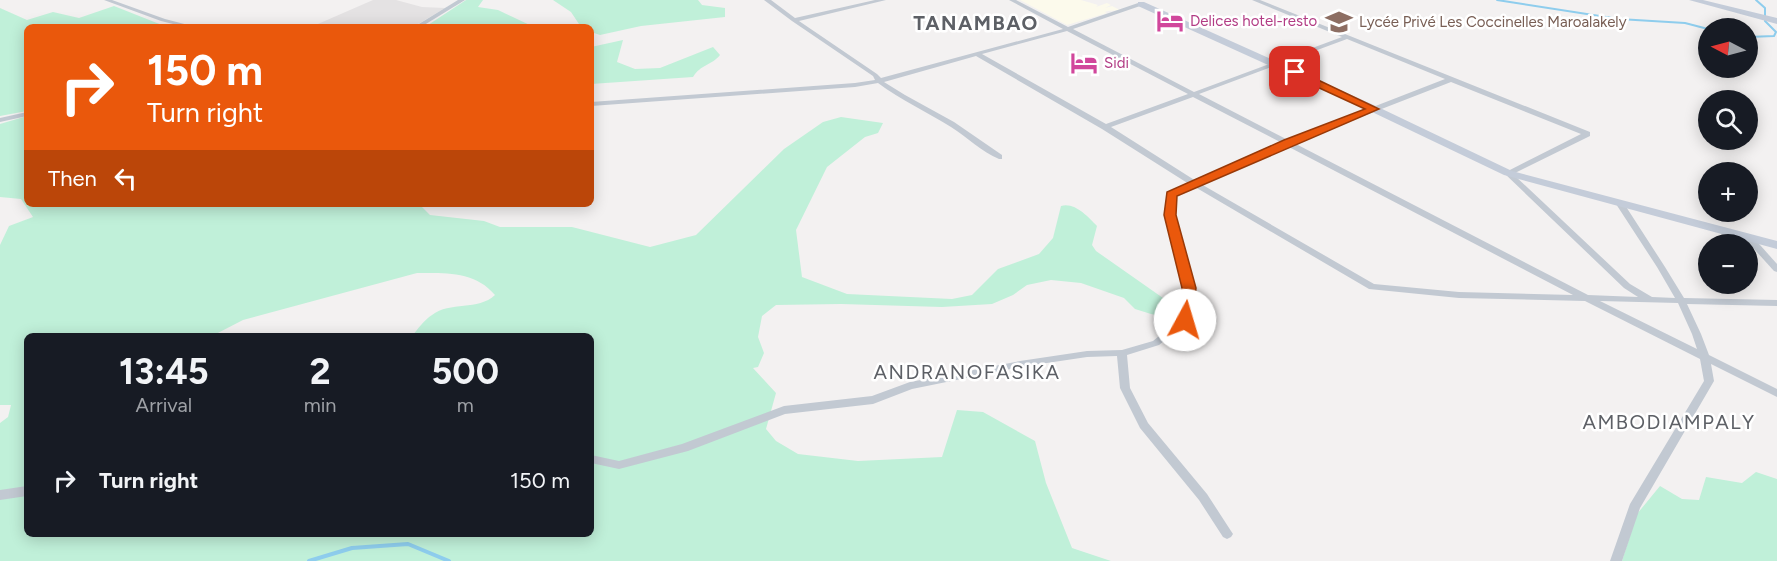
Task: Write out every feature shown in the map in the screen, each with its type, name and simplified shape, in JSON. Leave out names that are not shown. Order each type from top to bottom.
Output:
[{"type":"street","points":[[107,0],[180,24]]},
{"type":"street","points":[[422,24],[462,0]]},
{"type":"street","points":[[767,0],[906,100],[946,121],[999,157]]},
{"type":"street","points":[[794,20],[883,0]]},
{"type":"street","points":[[1012,0],[1586,298],[1777,393]]},
{"type":"street","points":[[594,104],[855,85],[879,81],[1068,29],[1154,0]]},
{"type":"street","points":[[1255,0],[1587,134],[1508,173]]},
{"type":"street","points":[[1693,0],[1774,20]]},
{"type":"street","points":[[1142,4],[1275,63],[1508,173],[1734,234]]},
{"type":"street","points":[[1105,127],[1347,37]]},
{"type":"street","points":[[977,54],[1105,127],[1195,184],[1372,287],[1459,295],[1777,303]]},
{"type":"street","points":[[594,460],[619,465],[684,448],[784,410],[873,400],[910,386],[1020,364],[1087,354],[1122,353],[1156,343],[1185,320],[1189,288],[1170,215],[1171,195],[1288,143],[1452,79]]},
{"type":"street","points":[[0,120],[24,115]]},
{"type":"street","points":[[1508,173],[1628,285],[1651,300]]},
{"type":"street","points":[[1616,561],[1634,507],[1709,381],[1706,358],[1680,300],[1620,204]]},
{"type":"street","points":[[1758,240],[1777,245]]},
{"type":"street","points":[[1758,248],[1777,269]]},
{"type":"street","points":[[1122,353],[1125,388],[1144,425],[1203,497],[1227,534]]},
{"type":"street","points":[[0,495],[24,491]]},
{"type":"shaded area","points":[[373,0],[396,0],[422,7],[445,8],[418,24],[318,24]]},
{"type":"shaded area","points":[[1020,0],[1081,0],[1098,5],[1096,7],[1107,3],[1111,5],[1105,8],[1112,6],[1120,10],[1108,11],[1067,25]]},
{"type":"green space","points":[[466,0],[483,0],[478,7],[498,10],[528,24],[430,24]]},
{"type":"green space","points":[[553,0],[698,0],[702,5],[725,8],[725,17],[641,26],[600,35],[594,33],[594,24],[579,24],[571,12]]},
{"type":"green space","points":[[114,6],[159,24],[24,24],[24,112],[0,116],[0,8],[27,20],[53,12],[79,18]]},
{"type":"green space","points":[[623,40],[617,62],[635,69],[660,68],[713,47],[720,55],[693,77],[594,84],[594,46]]},
{"type":"green space","points":[[24,117],[24,204],[21,199],[0,197],[0,124]]},
{"type":"green space","points":[[841,117],[883,123],[878,133],[865,137],[827,167],[796,230],[802,277],[847,294],[952,299],[972,295],[998,269],[1039,254],[1053,238],[1061,206],[1066,205],[1081,211],[1097,226],[1092,245],[1096,251],[1173,305],[1175,316],[1167,317],[1135,309],[1124,298],[1081,283],[1051,280],[1027,285],[1013,295],[992,304],[942,307],[776,305],[762,316],[758,337],[764,353],[758,367],[753,368],[776,393],[766,429],[776,441],[798,454],[858,461],[942,457],[957,410],[983,412],[1035,441],[1046,483],[1072,548],[1111,561],[0,561],[0,423],[8,417],[11,405],[0,405],[0,245],[9,226],[33,217],[26,207],[422,207],[430,215],[484,221],[500,227],[572,227],[650,247],[696,235],[784,149],[823,122]]},
{"type":"green space","points":[[1756,472],[1777,479],[1777,561],[1622,561],[1637,514],[1660,486],[1682,499],[1699,500],[1706,477],[1742,483]]},
{"type":"waterway","points":[[1497,0],[1619,19],[1685,23],[1698,26]]},
{"type":"waterway","points":[[1756,0],[1765,8],[1765,21],[1776,32],[1774,36],[1758,37]]},
{"type":"waterway","points":[[309,561],[352,548],[408,544],[449,561]]},
{"type":"place","name":"Delices hotel-resto","points":[[1170,21]]},
{"type":"place","name":"Lycée Privé Les Coccinelles Maroalakely","points":[[1339,22]]},
{"type":"place","name":"Sidi","points":[[1084,63]]},
{"type":"district","name":"TANAMBAO","points":[[976,23]]},
{"type":"district","name":"ANDRANOFASIKA","points":[[967,372]]},
{"type":"district","name":"AMBODIAMPALY","points":[[1669,422]]},
{"type":"route","points":[[1185,320],[1189,288],[1170,215],[1171,195],[1288,143],[1374,109],[1295,72]]}]
